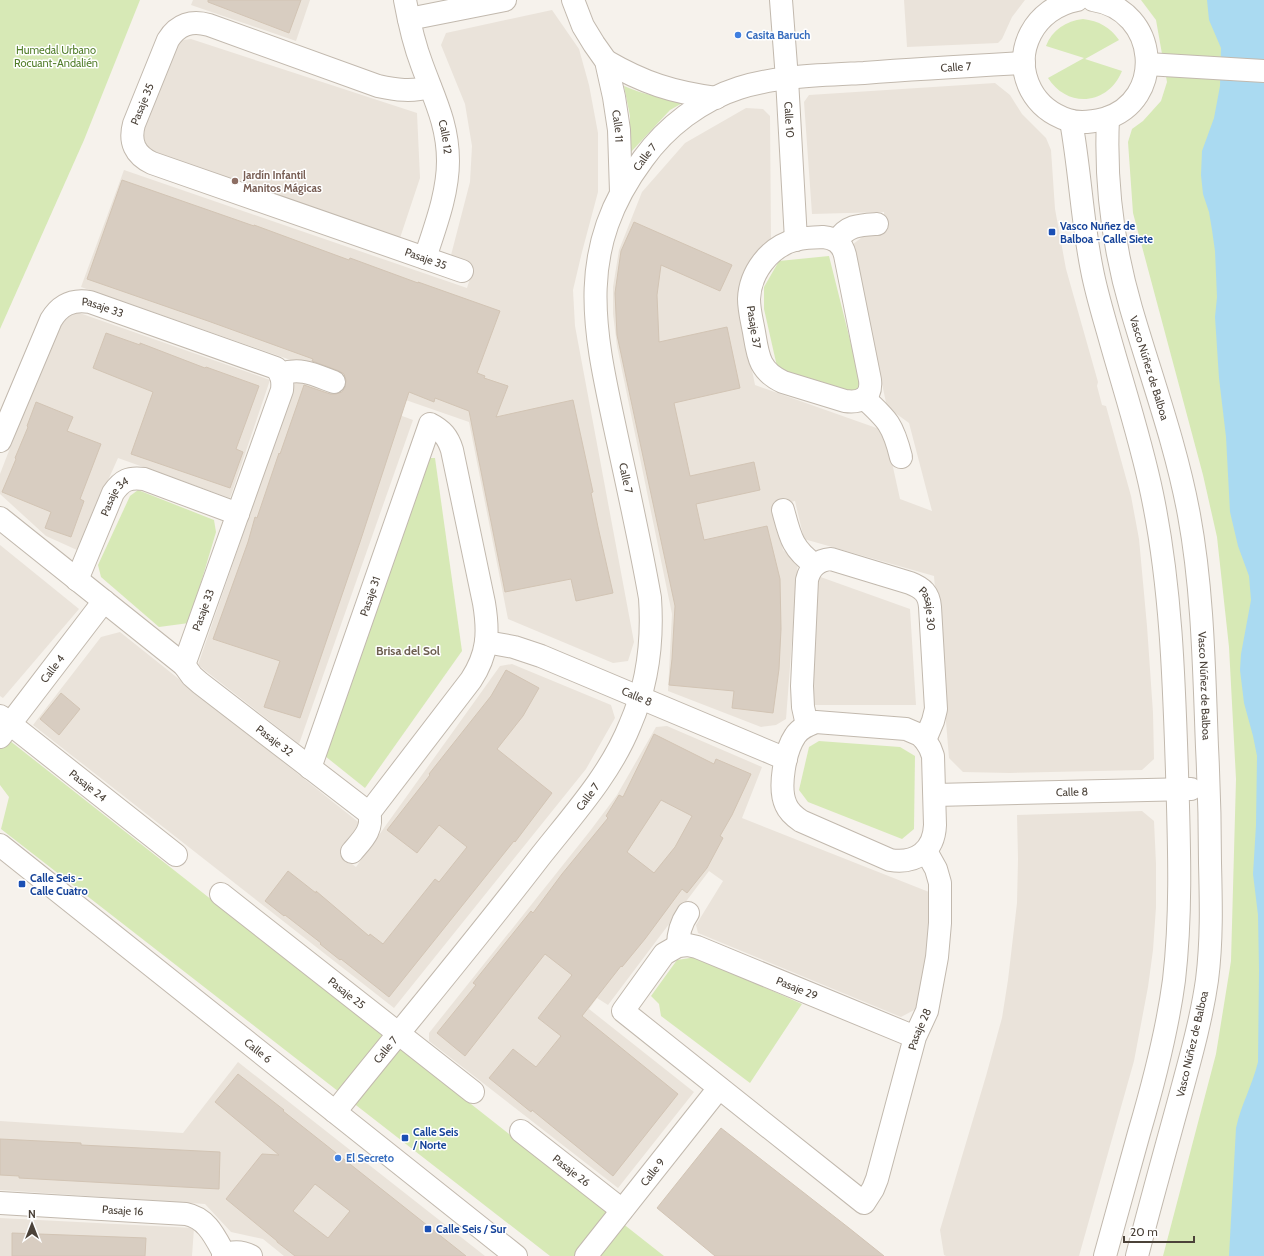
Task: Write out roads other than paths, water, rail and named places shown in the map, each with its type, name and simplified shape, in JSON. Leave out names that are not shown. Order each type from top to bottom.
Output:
[{"type":"street","name":"Calle 12","points":[[425,258],[443,201],[447,181],[447,141],[443,122],[414,42],[407,9],[505,0]]},
{"type":"street","name":"Calle 11","points":[[573,0],[584,26],[606,61],[614,97],[618,130],[621,192]]},
{"type":"street","name":"Calle 10","points":[[780,0],[787,79],[796,240]]},
{"type":"street","points":[[1065,2],[1049,11],[1033,29],[1027,40],[1024,63],[1028,83],[1038,100],[1053,113],[1071,121],[1096,122],[1121,111],[1132,101],[1143,84],[1147,64],[1145,43],[1135,24],[1120,10],[1098,0]]},
{"type":"street","name":"Pasaje 35","points":[[430,87],[405,91],[378,86],[209,25],[192,23],[178,28],[168,40],[131,132],[132,141],[135,149],[145,160],[152,163],[462,271]]},
{"type":"street","name":"Calle 11","points":[[606,61],[630,75],[656,86],[716,98]]},
{"type":"street","name":"Calle 7","points":[[335,1112],[522,881],[606,770],[620,748],[640,698],[651,646],[652,622],[650,598],[602,365],[595,307],[596,277],[600,246],[621,192],[638,165],[660,138],[694,110],[716,98],[738,89],[756,84],[826,75],[1024,63]]},
{"type":"street","points":[[1147,64],[1264,71]]},
{"type":"street","name":"Vasco Núñez de Balboa","points":[[1108,118],[1107,141],[1109,186],[1122,275],[1175,452],[1190,518],[1195,552],[1204,657],[1209,789],[1211,901],[1207,978],[1192,1052],[1137,1256]]},
{"type":"street","points":[[1071,121],[1076,148],[1082,214],[1093,275],[1145,464],[1159,531],[1166,584],[1171,645],[1178,790],[1178,943],[1168,1019],[1160,1058],[1105,1256]]},
{"type":"street","points":[[878,224],[859,225],[850,228],[843,233],[837,242],[841,245],[845,255],[870,380],[871,386],[864,398],[883,415],[891,426],[895,433],[901,457]]},
{"type":"street","name":"Pasaje 37","points":[[837,242],[830,238],[822,237],[796,240],[784,244],[774,250],[756,272],[750,288],[750,311],[761,363],[767,372],[774,378],[845,401],[852,402],[864,398]]},
{"type":"street","name":"Pasaje 33","points":[[0,441],[51,320],[61,308],[68,303],[75,301],[83,300],[120,312],[269,365],[276,368],[281,374],[283,382],[282,390],[184,665]]},
{"type":"street","points":[[281,374],[296,370],[334,382]]},
{"type":"street","name":"Pasaje 31","points":[[310,768],[430,424],[443,431],[449,440],[452,450],[484,604],[487,629],[486,642]]},
{"type":"street","name":"Pasaje 34","points":[[77,580],[113,493],[118,486],[126,480],[134,478],[144,479],[238,514]]},
{"type":"street","points":[[783,510],[790,538],[804,557],[815,564],[808,574],[806,595],[802,696],[807,725]]},
{"type":"street","points":[[0,518],[184,665]]},
{"type":"street","name":"Pasaje 30","points":[[815,564],[820,561],[831,559],[910,583],[924,590],[928,595],[936,709],[925,740]]},
{"type":"street","name":"Calle 4","points":[[3,726],[104,601]]},
{"type":"street","points":[[352,852],[369,830],[369,813],[471,680],[481,662],[486,642]]},
{"type":"street","name":"Calle 8","points":[[486,642],[528,651],[786,759]]},
{"type":"street","name":"Pasaje 32","points":[[184,665],[192,676],[200,683],[369,813]]},
{"type":"street","points":[[816,722],[825,722],[902,728],[913,731],[925,740],[933,756],[935,834],[932,843],[926,851],[917,857],[899,861],[890,860],[801,821],[792,815],[786,806],[783,797],[783,781],[786,759],[795,736],[807,725],[816,722]]},
{"type":"street","name":"Pasaje 24","points":[[3,726],[176,855]]},
{"type":"street","name":"Calle 8","points":[[935,795],[1209,789]]},
{"type":"street","name":"Calle 6","points":[[0,845],[516,1256]]},
{"type":"street","name":"Pasaje 28","points":[[719,1088],[864,1203],[878,1178],[915,1037],[930,997],[937,957],[940,923],[940,882],[936,869],[926,851]]},
{"type":"street","name":"Pasaje 25","points":[[220,894],[473,1092]]},
{"type":"street","points":[[688,913],[680,928],[678,946],[664,954],[623,1011],[719,1088]]},
{"type":"street","name":"Pasaje 29","points":[[678,946],[688,945],[697,947],[915,1037]]},
{"type":"street","name":"Calle 9","points":[[586,1256],[719,1088]]},
{"type":"street","name":"Pasaje 26","points":[[521,1131],[622,1210]]},
{"type":"street","name":"Pasaje 16","points":[[0,1203],[193,1215],[205,1223],[224,1255]]},
{"type":"street","points":[[224,1255],[239,1252],[251,1256]]},
{"type":"water","points":[[1207,0],[1264,0],[1264,1256],[1229,1256],[1236,1128],[1258,1062],[1258,915],[1253,874],[1256,825],[1257,756],[1244,703],[1240,670],[1241,654],[1251,600],[1249,576],[1238,546],[1230,512],[1226,437],[1219,378],[1215,317],[1217,297],[1215,251],[1209,212],[1203,194],[1201,175],[1202,151],[1214,118],[1220,86],[1221,48],[1209,20]]},
{"type":"place","name":"Casita Baruch","points":[[738,35]]},
{"type":"place","name":"Jardín Infantil Manitos Mágicas","points":[[235,181]]},
{"type":"place","name":"Vasco Nuñez de Balboa - Calle Siete","points":[[1052,232]]},
{"type":"place","name":"Calle Seis - Calle Cuatro","points":[[22,884]]},
{"type":"place","name":"Calle Seis / Norte","points":[[405,1138]]},
{"type":"place","name":"El Secreto","points":[[338,1158]]},
{"type":"place","name":"Calle Seis / Sur","points":[[428,1229]]},
{"type":"district","name":"Brisa del Sol","points":[[408,651]]},
{"type":"park label","name":"Humedal Urbano Rocuant-Andalién","points":[[56,56]]}]
